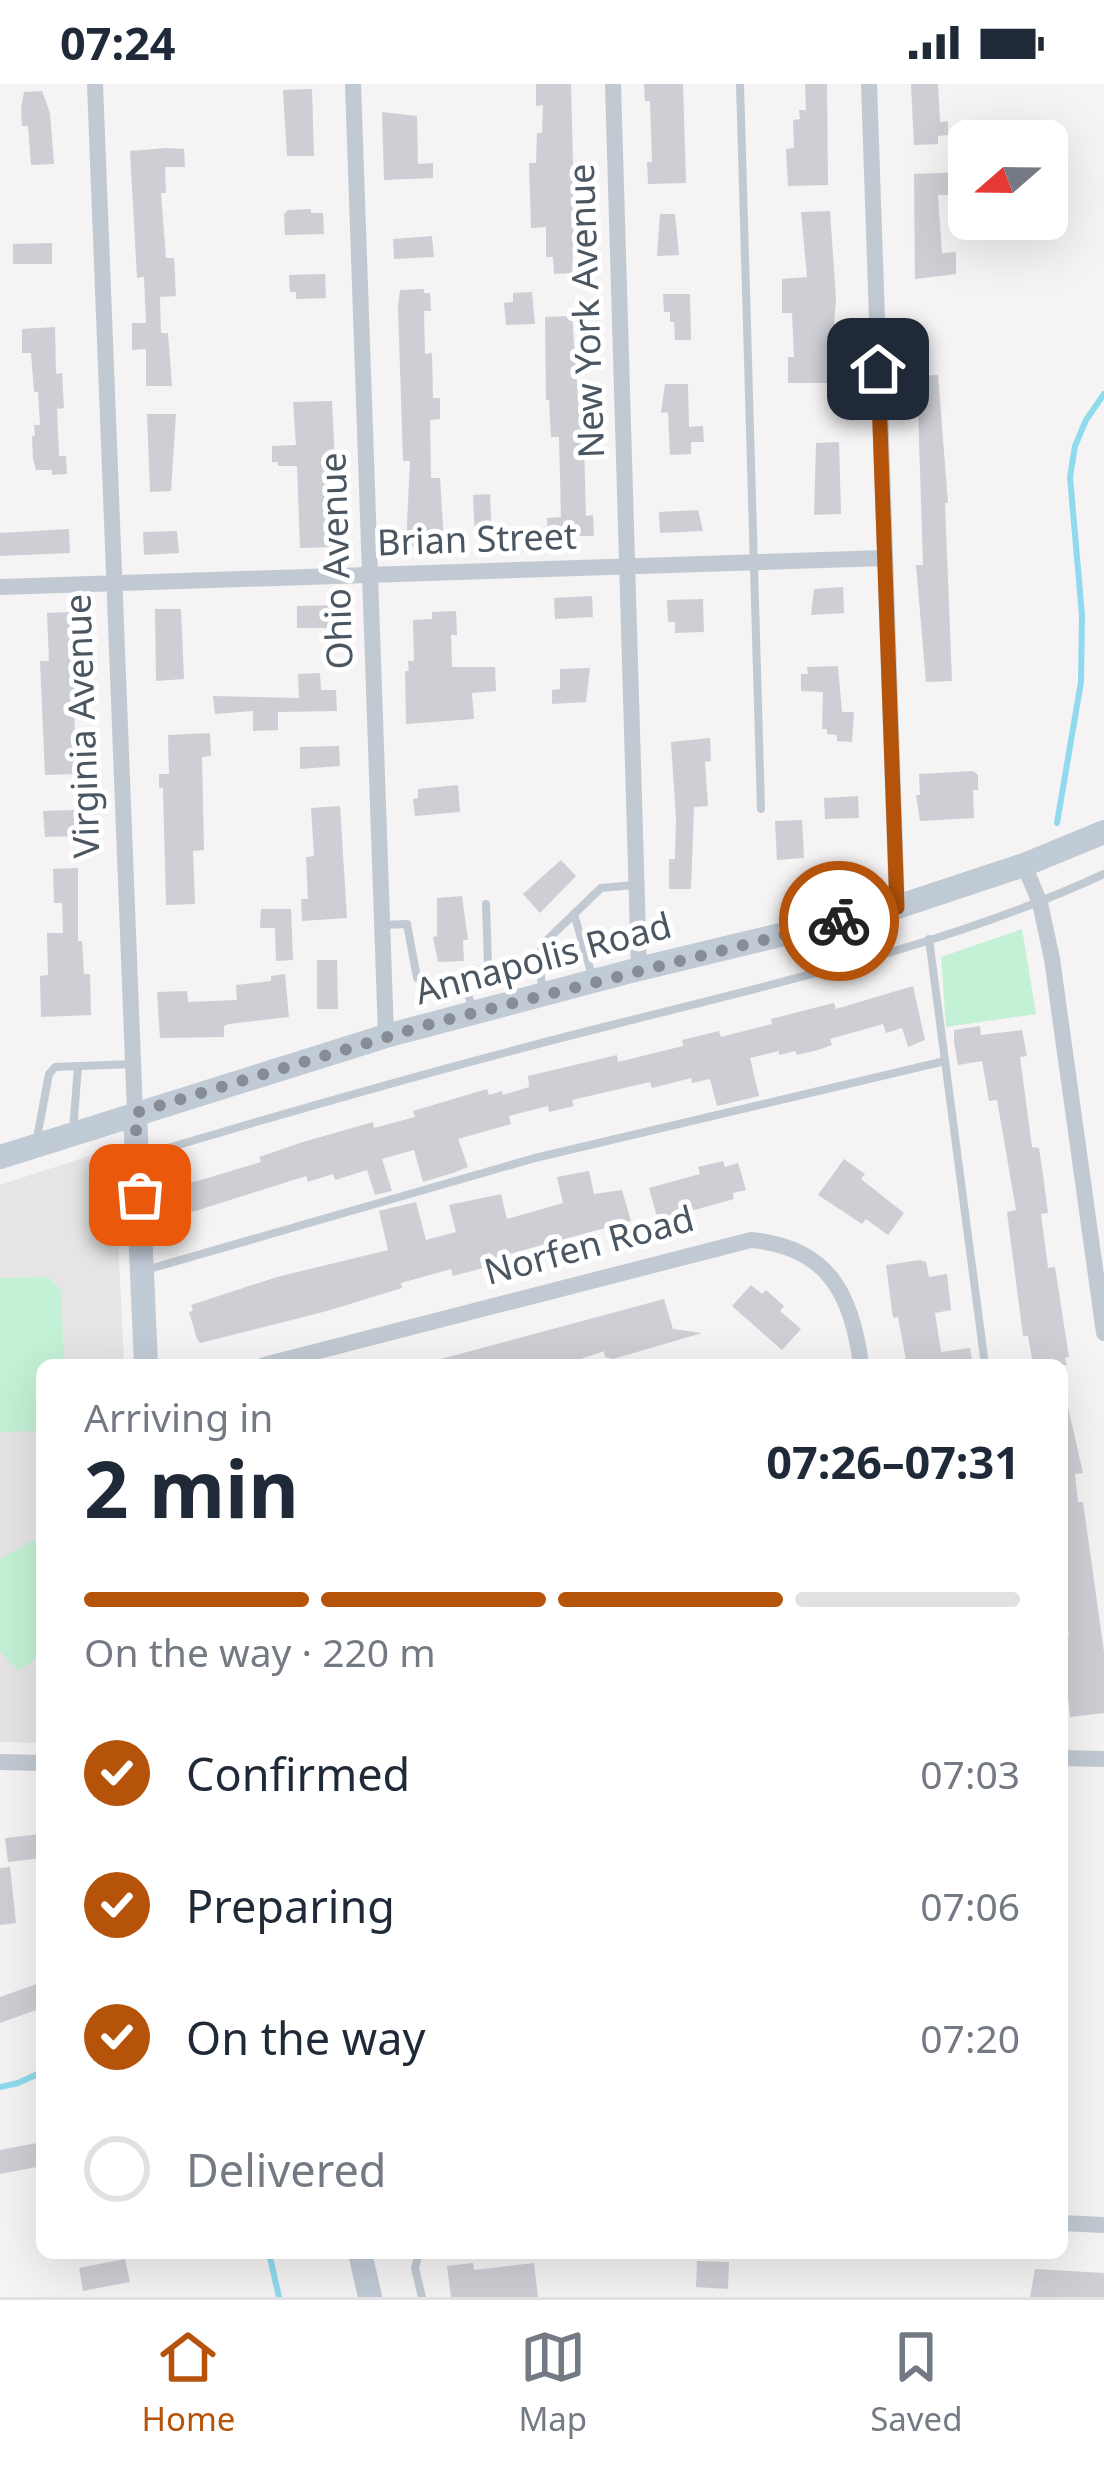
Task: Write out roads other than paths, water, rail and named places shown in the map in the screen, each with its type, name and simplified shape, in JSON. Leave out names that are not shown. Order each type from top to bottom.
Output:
[{"type":"main road","name":"Annapolis Road","points":[[0,1157],[386,1036],[897,907],[1024,865],[1104,832]]},
{"type":"main road","name":"Virginia Avenue","points":[[135,1113],[146,1359]]},
{"type":"main road","points":[[361,2259],[370,2297]]},
{"type":"street","name":"Virginia Avenue","points":[[95,84],[135,1113]]},
{"type":"street","name":"Ohio Avenue","points":[[353,84],[386,1036]]},
{"type":"street","name":"New York Avenue","points":[[613,84],[638,969]]},
{"type":"street","points":[[868,84],[897,907]]},
{"type":"street","name":"Brian Street","points":[[0,587],[885,558]]},
{"type":"street","points":[[1024,865],[1040,903],[1066,1046],[1104,1333]]},
{"type":"street","name":"Norfen Road","points":[[287,1359],[751,1240],[799,1250],[819,1264],[849,1307],[860,1359]]},
{"type":"street","points":[[1068,1758],[1104,1760]]},
{"type":"street","points":[[0,1762],[36,1763]]},
{"type":"street","points":[[1068,2223],[1104,2225]]},
{"type":"lane","points":[[740,84],[761,809]]},
{"type":"lane","points":[[139,1157],[393,1080],[929,939],[1040,903],[1104,874]]},
{"type":"lane","points":[[542,994],[539,954],[545,942],[601,888],[636,884]]},
{"type":"lane","points":[[382,925],[407,924],[417,978],[428,986],[464,980],[488,965],[486,904]]},
{"type":"lane","points":[[574,914],[593,981]]},
{"type":"lane","points":[[929,939],[984,1359]]},
{"type":"lane","points":[[464,980],[473,1013]]},
{"type":"lane","points":[[142,1271],[535,1158],[945,1060]]},
{"type":"lane","points":[[35,1145],[49,1074],[55,1067],[133,1064]]},
{"type":"lane","points":[[74,1133],[78,1066]]},
{"type":"lane","points":[[418,2259],[422,2297]]},
{"type":"waterway","points":[[1057,823],[1081,682],[1082,615],[1070,477],[1075,446],[1104,394]]},
{"type":"waterway","points":[[0,2087],[36,2075]]},
{"type":"waterway","points":[[270,2259],[279,2297]]}]
